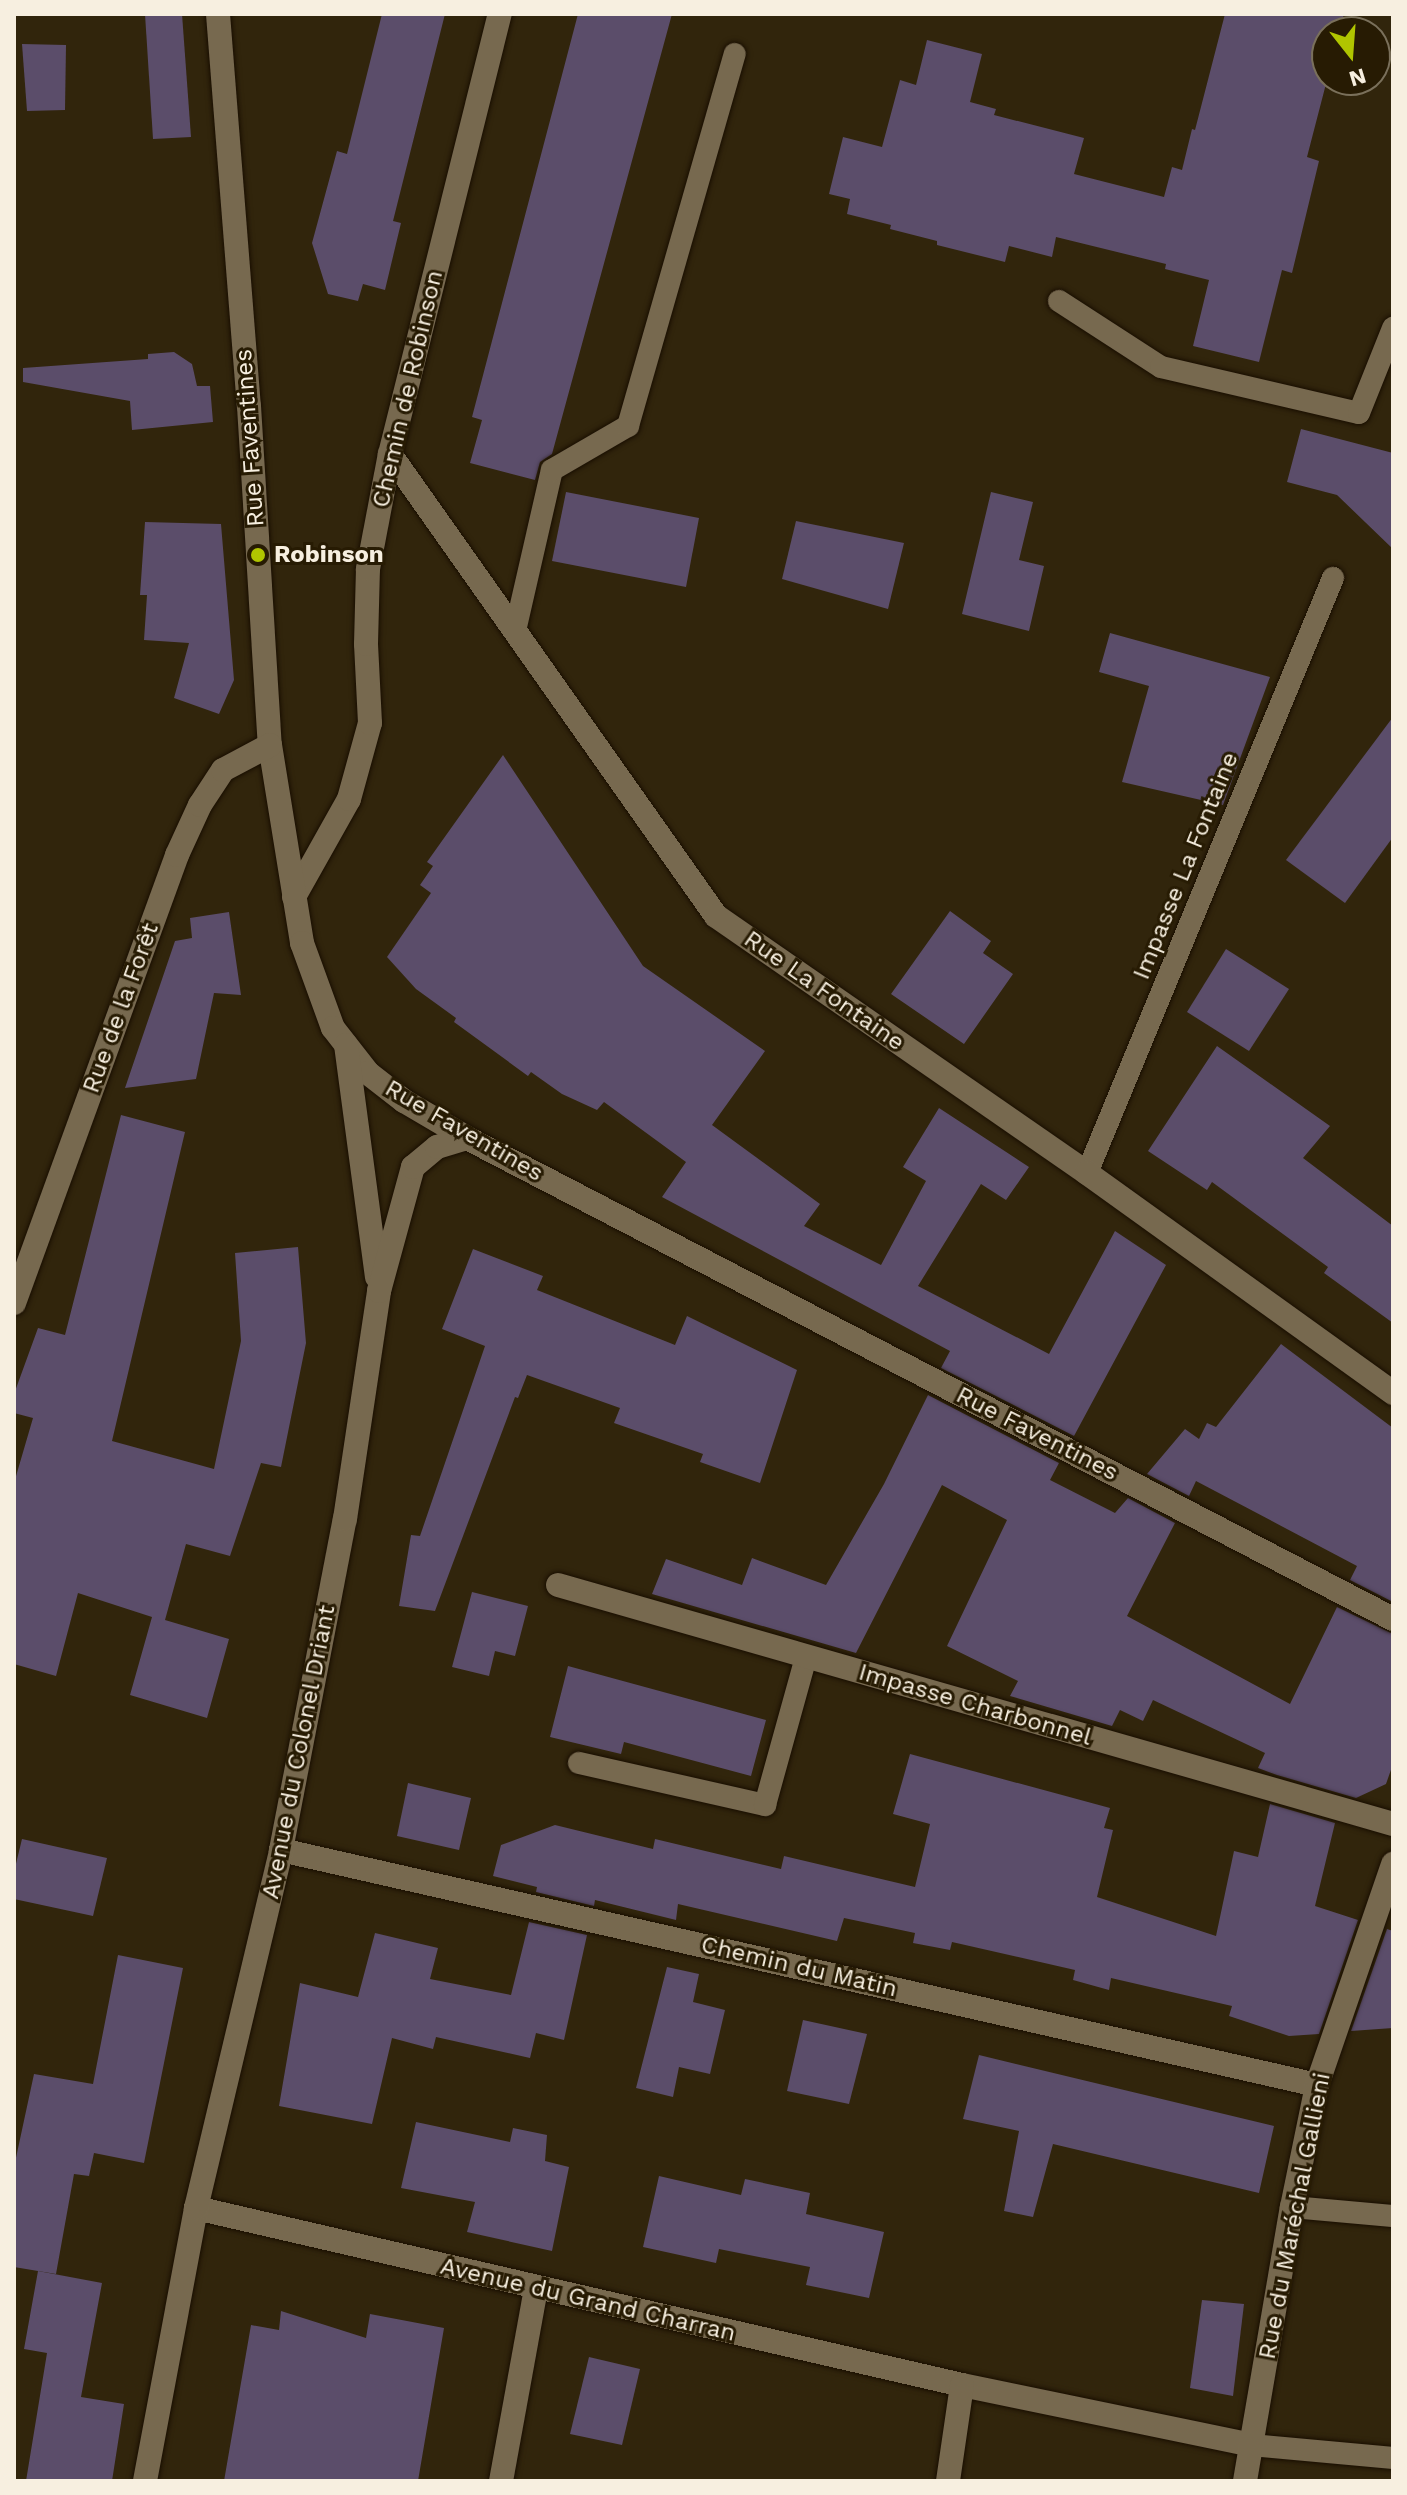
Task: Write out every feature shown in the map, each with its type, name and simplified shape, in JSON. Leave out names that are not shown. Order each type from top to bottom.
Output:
[{"type":"street","name":"Rue Faventines","points":[[218,14],[249,406],[270,745],[302,943],[318,994],[333,1028],[368,1073],[404,1101],[467,1138],[1393,1619]]},
{"type":"street","name":"Chemin de Robinson","points":[[294,897],[349,799],[370,723],[366,644],[368,569],[390,454],[500,14]]},
{"type":"street","name":"Rue La Fontaine","points":[[390,454],[716,916],[1087,1173],[1393,1393]]},
{"type":"street","name":"Rue de la Forêt","points":[[14,1303],[177,855],[194,817],[223,770],[270,745]]},
{"type":"street","name":"Avenue du Colonel Driant","points":[[346,1045],[379,1291]]},
{"type":"street","name":"Avenue du Colonel Driant","points":[[196,2208],[281,1850],[345,1519],[379,1291],[413,1167],[437,1147],[467,1138]]},
{"type":"street","name":"Impasse Charbonnel","points":[[558,1585],[1393,1824]]},
{"type":"street","name":"Chemin du Matin","points":[[281,1850],[1317,2085]]},
{"type":"street","name":"Rue du Maréchal Gallieni","points":[[1245,2481],[1292,2207],[1317,2085],[1393,1864]]},
{"type":"street","name":"Avenue du Grand Charran","points":[[196,2208],[962,2385],[1251,2445]]},
{"type":"street","points":[[145,2481],[196,2208]]},
{"type":"street","points":[[501,2481],[536,2289]]},
{"type":"street","points":[[948,2481],[962,2385]]},
{"type":"lane","points":[[515,631],[552,470],[628,426],[735,54]]},
{"type":"lane","points":[[1059,301],[1161,367],[1359,413],[1393,328]]},
{"type":"lane","name":"Impasse La Fontaine","points":[[1087,1173],[1333,578]]},
{"type":"lane","points":[[579,1763],[765,1805],[806,1657]]},
{"type":"lane","points":[[1292,2207],[1393,2216]]},
{"type":"lane","points":[[1251,2445],[1393,2458]]},
{"type":"building","points":[[145,14],[182,14],[191,137],[153,139]]},
{"type":"building","points":[[382,14],[445,14],[393,221],[401,223],[385,290],[363,284],[358,301],[328,294],[312,243],[337,151],[347,154]]},
{"type":"building","points":[[578,14],[672,14],[552,454],[540,462],[535,480],[470,463],[482,420],[472,417]]},
{"type":"building","points":[[1225,14],[1344,14],[1311,16],[1311,96],[1323,96],[1307,157],[1319,161],[1292,273],[1282,270],[1259,362],[1193,346],[1209,280],[1165,269],[1166,264],[1056,237],[1052,257],[1009,246],[1005,262],[937,245],[937,241],[890,229],[891,225],[847,214],[850,199],[829,194],[843,137],[882,147],[900,80],[916,85],[927,40],[982,54],[970,102],[996,109],[994,115],[1084,138],[1074,174],[1164,197],[1172,167],[1182,170],[1192,129],[1195,130]]},
{"type":"building","points":[[22,44],[66,45],[65,110],[27,111]]},
{"type":"building","points":[[174,352],[192,364],[197,386],[210,386],[213,422],[132,430],[130,401],[23,382],[23,368],[148,359],[148,354]]},
{"type":"building","points":[[1301,429],[1393,453],[1393,549],[1337,495],[1287,482]]},
{"type":"building","points":[[566,492],[699,518],[686,587],[552,561]]},
{"type":"building","points":[[991,492],[1033,502],[1019,560],[1044,566],[1029,631],[962,614]]},
{"type":"building","points":[[796,521],[904,543],[888,609],[782,579]]},
{"type":"building","points":[[145,522],[221,524],[234,680],[219,714],[174,698],[189,643],[144,640],[147,595],[140,595]]},
{"type":"building","points":[[1110,633],[1270,677],[1223,805],[1122,782],[1149,686],[1099,672]]},
{"type":"building","points":[[1393,717],[1393,837],[1345,903],[1286,860]]},
{"type":"building","points":[[503,755],[643,966],[765,1051],[712,1125],[820,1204],[804,1226],[881,1265],[926,1181],[903,1167],[939,1108],[1029,1167],[1006,1200],[981,1184],[918,1286],[1049,1354],[1115,1231],[1166,1265],[1074,1436],[941,1368],[950,1351],[662,1197],[686,1162],[604,1102],[597,1110],[562,1094],[531,1072],[528,1076],[454,1022],[456,1018],[416,989],[387,957],[431,893],[420,885],[433,866],[427,862]]},
{"type":"building","points":[[950,911],[991,941],[983,953],[1013,974],[964,1044],[891,994]]},
{"type":"building","points":[[229,912],[241,995],[214,993],[196,1079],[125,1088],[175,941],[192,938],[190,918]]},
{"type":"building","points":[[1226,949],[1289,989],[1249,1051],[1187,1012]]},
{"type":"building","points":[[1217,1046],[1330,1126],[1303,1158],[1393,1226],[1393,1323],[1324,1273],[1328,1267],[1212,1182],[1207,1190],[1148,1151]]},
{"type":"building","points":[[121,1115],[185,1132],[112,1441],[214,1469],[241,1341],[235,1253],[298,1247],[306,1343],[281,1467],[261,1463],[230,1556],[186,1544],[165,1620],[229,1639],[207,1718],[130,1695],[152,1617],[78,1593],[56,1676],[14,1664],[14,1483],[33,1418],[14,1413],[14,1394],[38,1328],[65,1335]]},
{"type":"building","points":[[473,1249],[543,1276],[537,1290],[675,1345],[687,1316],[797,1370],[760,1483],[700,1462],[703,1454],[614,1423],[620,1408],[527,1375],[518,1398],[515,1397],[435,1611],[399,1606],[411,1535],[420,1536],[485,1346],[442,1329]]},
{"type":"building","points":[[1281,1344],[1393,1428],[1393,1602],[1350,1580],[1357,1566],[1196,1481],[1189,1496],[1147,1474],[1185,1429],[1199,1439],[1207,1423],[1216,1427]]},
{"type":"building","points":[[928,1395],[1059,1463],[1050,1480],[1115,1513],[1128,1498],[1175,1523],[1127,1616],[1290,1704],[1337,1607],[1393,1634],[1393,1764],[1386,1784],[1356,1798],[1277,1775],[1258,1768],[1265,1753],[1153,1700],[1143,1721],[1120,1710],[1112,1726],[1010,1696],[1018,1681],[947,1646],[1007,1520],[942,1485],[856,1653],[652,1594],[666,1559],[742,1585],[752,1558],[826,1585],[884,1484]]},
{"type":"building","points":[[472,1592],[528,1606],[515,1656],[495,1651],[489,1676],[452,1667]]},
{"type":"building","points":[[568,1666],[766,1720],[751,1776],[624,1742],[621,1754],[550,1737]]},
{"type":"building","points":[[910,1754],[1110,1808],[1104,1828],[1113,1830],[1097,1897],[1216,1936],[1234,1851],[1258,1857],[1270,1804],[1335,1823],[1315,1906],[1358,1920],[1319,2034],[1289,2036],[1229,2016],[1232,2006],[1111,1978],[1109,1990],[1073,1980],[1075,1970],[952,1942],[950,1950],[913,1943],[915,1933],[844,1918],[837,1941],[678,1904],[676,1920],[595,1900],[594,1906],[536,1892],[537,1887],[493,1876],[501,1845],[555,1825],[653,1849],[655,1839],[781,1869],[784,1856],[915,1887],[930,1824],[893,1814]]},
{"type":"building","points":[[408,1783],[471,1798],[459,1850],[397,1836]]},
{"type":"building","points":[[22,1839],[107,1858],[93,1916],[14,1899],[14,1872]]},
{"type":"building","points":[[529,1922],[587,1935],[564,2040],[536,2033],[530,2058],[436,2037],[433,2049],[392,2038],[372,2124],[279,2106],[300,1983],[358,1997],[375,1933],[438,1948],[430,1979],[511,1995]]},
{"type":"building","points":[[1387,1929],[1393,1931],[1393,2028],[1351,2031]]},
{"type":"building","points":[[118,1955],[183,1968],[144,2163],[94,2153],[89,2176],[74,2174],[56,2274],[14,2267],[14,2167],[34,2074],[93,2084]]},
{"type":"building","points":[[667,1967],[699,1974],[693,2002],[725,2010],[710,2074],[679,2067],[673,2097],[636,2088]]},
{"type":"building","points":[[803,2020],[867,2034],[849,2104],[787,2091]]},
{"type":"building","points":[[979,2055],[1274,2126],[1259,2193],[1053,2144],[1033,2217],[1004,2211],[1019,2131],[963,2119]]},
{"type":"building","points":[[416,2122],[510,2142],[513,2128],[547,2135],[545,2161],[569,2167],[552,2251],[467,2232],[475,2202],[401,2188]]},
{"type":"building","points":[[659,2176],[741,2195],[745,2179],[810,2193],[806,2214],[884,2232],[869,2298],[806,2285],[810,2267],[719,2249],[716,2263],[643,2247]]},
{"type":"building","points":[[38,2271],[102,2283],[81,2397],[124,2404],[112,2481],[26,2481],[47,2353],[24,2349]]},
{"type":"building","points":[[1202,2300],[1244,2304],[1233,2396],[1190,2388]]},
{"type":"building","points":[[281,2311],[366,2338],[370,2314],[444,2328],[418,2481],[224,2481],[251,2325],[279,2330]]},
{"type":"building","points":[[589,2357],[640,2369],[622,2445],[570,2434]]},
{"type":"place","name":"Robinson","points":[[258,555]]}]
